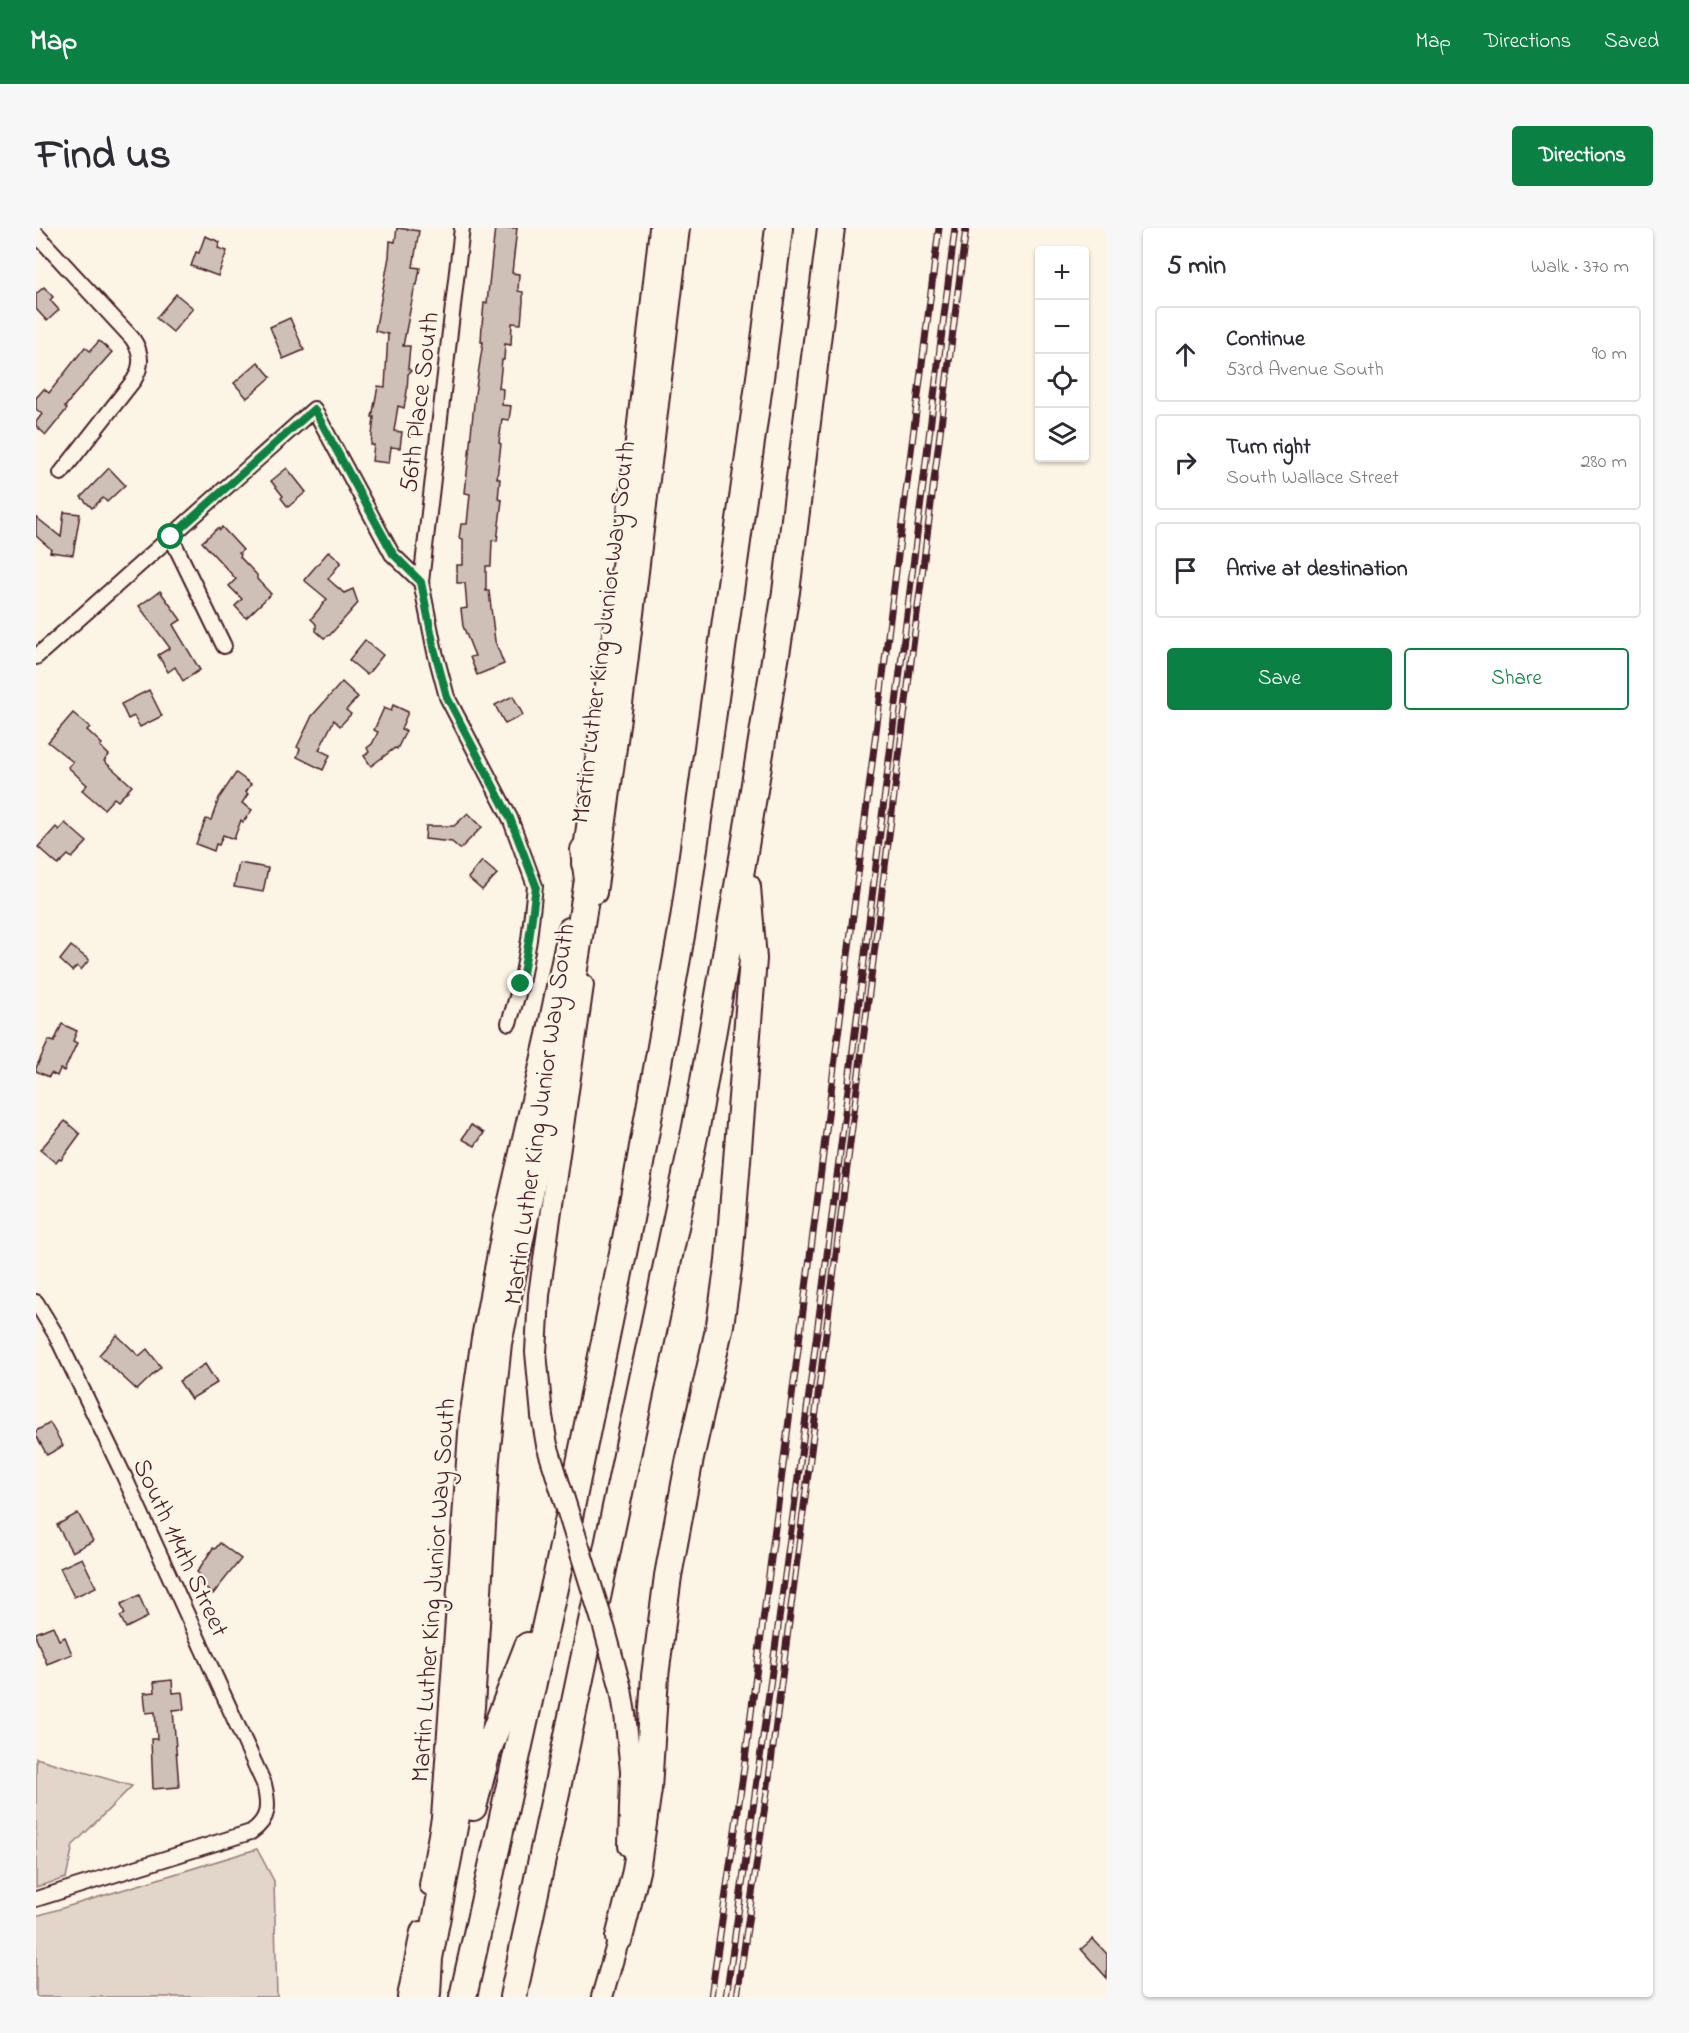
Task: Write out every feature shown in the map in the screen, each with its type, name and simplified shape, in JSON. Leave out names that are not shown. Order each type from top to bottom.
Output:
[{"type":"highway","points":[[463,1997],[560,1561],[630,1219],[684,919],[779,228]]},
{"type":"highway","points":[[513,1997],[696,1126],[786,592],[831,228]]},
{"type":"highway","points":[[420,1996],[461,1790],[471,1707],[486,1458],[498,1343],[572,981],[588,880],[584,850]]},
{"type":"highway","points":[[619,1938],[636,1871],[648,1789],[655,1676],[668,1576],[689,1463],[720,1325],[729,1261],[753,959],[744,852]]},
{"type":"highway","points":[[420,1996],[438,1960],[487,1752],[560,1561]]},
{"type":"main road","name":"Martin Luther King Junior Way South","points":[[584,850],[622,566],[660,228]]},
{"type":"main road","name":"Martin Luther King Junior Way South","points":[[602,1997],[619,1938],[631,1816],[631,1771],[621,1689],[547,1445],[536,1352],[539,1294],[624,689],[679,228]]},
{"type":"street","name":"56th Place South","points":[[462,228],[421,582],[447,697],[510,818],[536,886],[521,984],[509,1023]]},
{"type":"street","points":[[36,234],[132,338],[140,356],[140,367],[134,380],[61,473]]},
{"type":"street","points":[[36,657],[314,409],[393,554],[421,582]]},
{"type":"street","points":[[171,537],[224,646]]},
{"type":"street","name":"South 114th Street","points":[[36,1302],[56,1335],[119,1466],[260,1773],[268,1798],[265,1817],[260,1826],[251,1832],[36,1899]]},
{"type":"shaded area","points":[[36,1758],[132,1786],[73,1845],[66,1878],[36,1887]]},
{"type":"shaded area","points":[[257,1849],[274,1881],[277,1997],[36,1997],[36,1916]]},
{"type":"building","points":[[397,228],[419,231],[413,267],[420,268],[403,346],[410,346],[408,368],[411,371],[408,374],[404,408],[398,406],[394,431],[402,432],[400,448],[391,447],[389,463],[372,461],[374,445],[371,445],[374,417],[372,417],[378,386],[385,387],[388,334],[375,331],[390,241],[395,242]]},
{"type":"building","points":[[495,228],[517,228],[512,273],[519,274],[518,291],[523,292],[523,301],[521,324],[512,323],[511,345],[505,344],[504,360],[502,360],[499,388],[503,389],[502,405],[511,406],[509,420],[502,419],[499,443],[501,444],[497,478],[500,479],[498,499],[502,500],[497,541],[492,540],[491,566],[486,566],[486,591],[489,591],[495,641],[504,664],[477,675],[470,657],[475,656],[463,626],[461,609],[467,608],[465,583],[457,583],[457,565],[463,565],[463,539],[459,538],[461,524],[467,524],[470,494],[465,493],[483,342],[481,342],[484,303],[487,303]]},
{"type":"building","points":[[205,236],[220,242],[218,248],[227,251],[218,276],[191,266]]},
{"type":"building","points":[[44,287],[53,297],[50,300],[59,310],[47,321],[36,309],[36,294]]},
{"type":"building","points":[[176,294],[193,308],[173,332],[156,318]]},
{"type":"building","points":[[290,318],[304,350],[283,359],[270,327]]},
{"type":"building","points":[[99,341],[112,352],[73,396],[65,407],[67,409],[46,435],[36,426],[42,414],[36,409],[36,398],[44,389],[49,393],[85,347],[90,351]]},
{"type":"building","points":[[258,362],[271,377],[247,398],[234,383]]},
{"type":"building","points":[[109,468],[125,485],[107,502],[103,498],[92,508],[81,497]]},
{"type":"building","points":[[287,468],[306,492],[288,507],[281,498],[283,496],[271,481]]},
{"type":"building","points":[[64,512],[80,514],[73,555],[50,552],[51,549],[36,536],[36,517],[61,537]]},
{"type":"building","points":[[222,527],[243,550],[239,553],[240,557],[271,594],[246,618],[235,606],[242,599],[229,586],[236,579],[202,542]]},
{"type":"building","points":[[329,551],[341,562],[328,579],[344,593],[353,589],[358,603],[330,635],[324,638],[316,631],[316,624],[311,619],[327,599],[304,580]]},
{"type":"building","points":[[160,591],[181,620],[173,625],[200,670],[183,681],[175,667],[168,672],[158,655],[170,648],[139,606]]},
{"type":"building","points":[[365,640],[383,655],[367,675],[349,660]]},
{"type":"building","points":[[342,682],[358,697],[346,710],[351,714],[340,726],[334,720],[319,750],[330,755],[323,770],[297,757],[300,749],[297,747],[312,716]]},
{"type":"building","points":[[149,690],[162,716],[140,727],[134,716],[128,719],[121,704]]},
{"type":"building","points":[[513,696],[523,715],[505,724],[495,705]]},
{"type":"building","points":[[393,705],[408,712],[401,729],[406,731],[397,749],[395,748],[371,766],[364,756],[369,752],[367,748],[372,744],[378,732],[374,730],[384,708],[391,711]]},
{"type":"building","points":[[73,713],[90,727],[87,730],[102,744],[100,746],[109,755],[104,761],[132,786],[118,801],[114,798],[104,809],[82,790],[87,785],[68,767],[73,762],[48,742]]},
{"type":"building","points":[[236,773],[251,784],[242,803],[252,810],[243,822],[241,820],[234,839],[223,835],[214,851],[196,844],[206,819],[211,820],[219,798]]},
{"type":"building","points":[[468,813],[482,827],[460,849],[452,842],[425,839],[426,826],[454,826]]},
{"type":"building","points":[[65,823],[87,842],[72,858],[68,855],[58,865],[38,847],[56,827],[59,830]]},
{"type":"building","points":[[482,861],[497,874],[482,890],[468,878]]},
{"type":"building","points":[[239,863],[268,868],[263,892],[234,887]]},
{"type":"building","points":[[71,946],[89,960],[81,970],[77,966],[72,971],[60,960]]},
{"type":"building","points":[[62,1024],[77,1031],[73,1041],[77,1043],[64,1071],[60,1069],[57,1076],[51,1073],[49,1077],[36,1071],[36,1068],[49,1040],[54,1042]]},
{"type":"building","points":[[65,1121],[80,1134],[61,1160],[59,1159],[56,1163],[40,1150]]},
{"type":"building","points":[[471,1125],[484,1133],[475,1146],[462,1139]]},
{"type":"building","points":[[117,1335],[139,1356],[147,1349],[161,1367],[137,1390],[99,1355]]},
{"type":"building","points":[[205,1364],[217,1383],[191,1399],[179,1381]]},
{"type":"building","points":[[50,1423],[63,1446],[47,1455],[36,1431]]},
{"type":"building","points":[[78,1513],[93,1541],[72,1552],[57,1525]]},
{"type":"building","points":[[220,1543],[241,1559],[213,1594],[200,1584],[204,1579],[197,1572],[213,1548],[215,1549]]},
{"type":"building","points":[[82,1558],[96,1587],[74,1597],[60,1568]]},
{"type":"building","points":[[139,1595],[148,1617],[126,1628],[120,1616],[125,1614],[121,1604]]},
{"type":"building","points":[[53,1626],[59,1640],[65,1637],[72,1654],[47,1664],[36,1633]]},
{"type":"building","points":[[172,1680],[173,1693],[182,1692],[184,1709],[173,1710],[179,1787],[153,1789],[151,1739],[157,1739],[155,1712],[146,1713],[144,1693],[155,1692],[154,1682]]},
{"type":"building","points":[[1093,1939],[1107,1954],[1107,1978],[1081,1949]]},
{"type":"railway","points":[[711,1997],[744,1768],[818,1195],[939,228]]},
{"type":"railway","points":[[726,1997],[817,1334],[955,228]]},
{"type":"railway","points":[[737,1997],[769,1778],[966,228]]},
{"type":"route","points":[[171,537],[314,409],[393,554],[421,582],[447,697],[510,818],[536,886],[521,984]]}]
